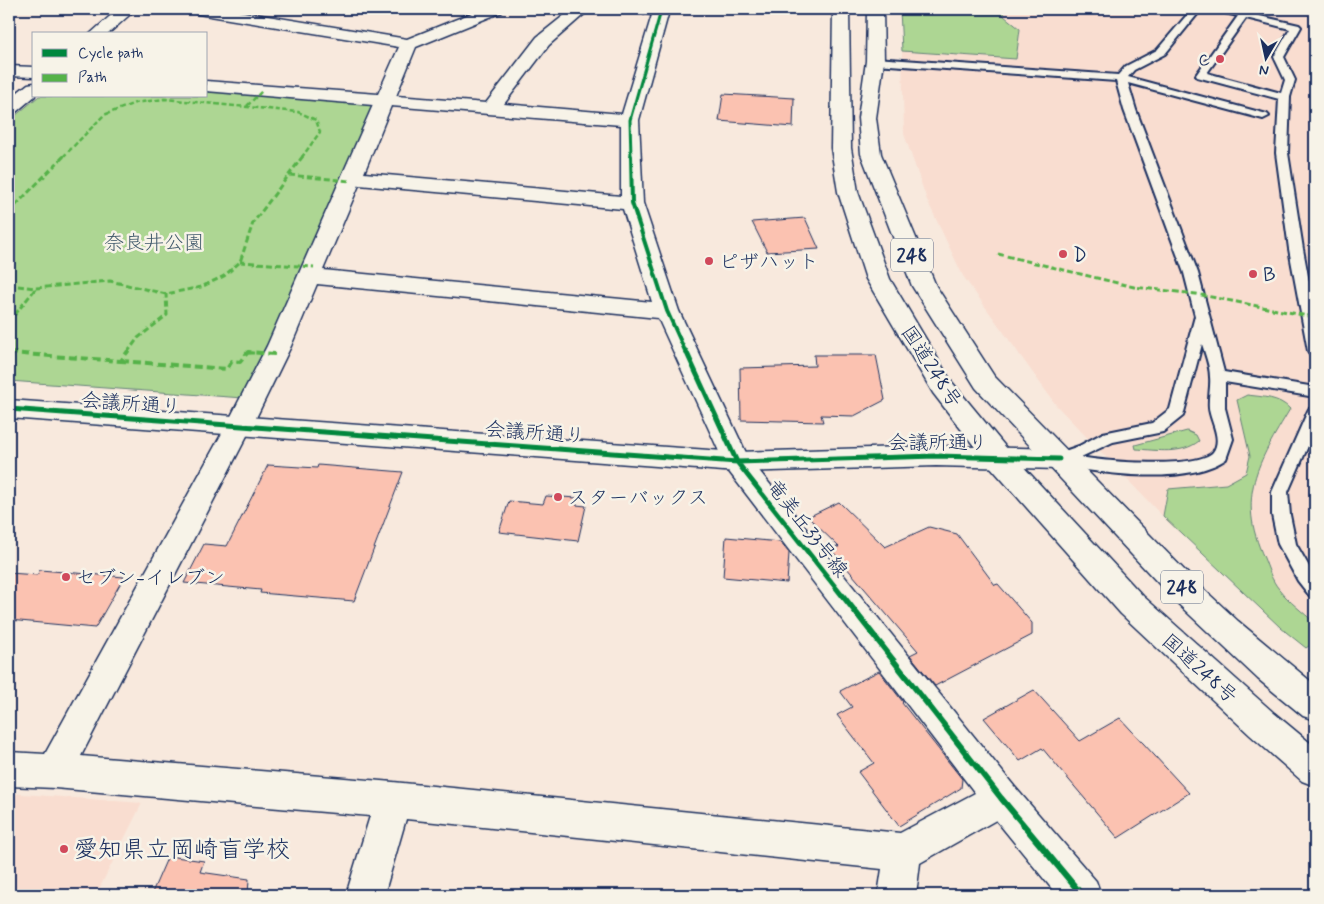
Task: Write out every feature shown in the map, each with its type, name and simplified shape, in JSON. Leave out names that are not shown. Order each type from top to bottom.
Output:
[{"type":"main road","points":[[100,32],[128,9]]},
{"type":"main road","points":[[198,9],[409,44],[496,9]]},
{"type":"main road","points":[[491,109],[543,41],[582,9]]},
{"type":"main road","name":"竜美丘33号線","points":[[642,9],[661,11],[630,120],[632,203],[667,311],[737,462],[1001,798],[1082,895]]},
{"type":"main road","name":"国道248号","points":[[841,9],[840,148],[848,192],[878,280],[942,387],[998,457],[1132,606],[1315,770]]},
{"type":"main road","name":"国道248号","points":[[875,9],[875,61],[868,118],[871,154],[924,286],[985,382],[1094,498],[1212,617],[1315,705]]},
{"type":"main road","points":[[54,771],[239,426],[279,346],[383,100],[409,44]]},
{"type":"main road","points":[[9,70],[32,72]]},
{"type":"main road","points":[[208,86],[630,120]]},
{"type":"main road","points":[[9,108],[32,90]]},
{"type":"main road","points":[[351,178],[632,203]]},
{"type":"main road","points":[[310,276],[667,311]]},
{"type":"main road","name":"会議所通り","points":[[9,409],[737,462],[936,456],[1059,459]]},
{"type":"main road","points":[[9,769],[54,771],[393,800],[903,852],[1001,798]]},
{"type":"main road","points":[[365,895],[393,800]]},
{"type":"main road","points":[[897,895],[903,852]]},
{"type":"lane","points":[[1220,9],[1296,27],[1279,57],[1290,80],[1285,97],[1282,153],[1296,249],[1315,351]]},
{"type":"lane","points":[[1121,78],[1130,68],[1161,52],[1195,10]]},
{"type":"lane","points":[[1244,14],[1200,75],[1285,97]]},
{"type":"lane","points":[[875,61],[1121,78],[1263,116]]},
{"type":"lane","points":[[1059,459],[1100,467],[1176,468],[1210,462],[1220,455],[1225,440],[1217,408],[1218,376],[1191,273],[1130,110],[1121,78]]},
{"type":"lane","points":[[1059,459],[1085,450],[1109,437],[1157,428],[1177,412],[1202,315]]},
{"type":"lane","points":[[1218,376],[1315,392]]},
{"type":"lane","points":[[1315,413],[1280,492],[1281,515],[1287,544],[1304,576],[1315,590]]},
{"type":"shaded area","points":[[1002,9],[1315,9],[1315,651],[1171,525],[1056,405],[963,276],[927,200],[904,134],[902,51],[1016,59],[1020,29],[1004,16]]},
{"type":"shaded area","name":"愛知県立岡崎盲学校","points":[[9,793],[142,803],[96,895],[9,895]]},
{"type":"green space","points":[[900,9],[1002,9],[1004,16],[1020,29],[1016,59],[902,51]]},
{"type":"green space","name":"奈良井公園","points":[[208,91],[376,104],[243,398],[9,381],[9,121],[37,98],[208,98]]},
{"type":"green space","points":[[1247,395],[1276,400],[1290,409],[1268,446],[1260,464],[1251,498],[1252,516],[1256,536],[1274,582],[1287,598],[1315,623],[1315,642],[1306,648],[1281,628],[1163,516],[1168,489],[1226,484],[1246,473],[1250,456],[1237,400]]},
{"type":"green space","points":[[1187,431],[1196,435],[1199,441],[1177,450],[1136,449],[1135,445]]},
{"type":"building","points":[[723,94],[794,98],[793,127],[719,121]]},
{"type":"building","points":[[805,218],[819,249],[767,252],[752,222]]},
{"type":"building","points":[[814,355],[876,355],[885,400],[854,416],[821,415],[823,422],[741,420],[740,368],[815,366]]},
{"type":"building","points":[[268,465],[317,468],[318,465],[403,472],[354,601],[260,593],[261,590],[184,583],[204,544],[227,546]]},
{"type":"building","points":[[546,496],[577,498],[576,505],[586,506],[578,541],[499,532],[509,501],[543,504]]},
{"type":"building","points":[[839,502],[885,547],[929,527],[957,534],[995,585],[998,584],[1032,623],[1032,635],[935,686],[910,655],[918,651],[828,546],[839,547],[808,517]]},
{"type":"building","points":[[726,537],[780,542],[789,553],[787,583],[723,577]]},
{"type":"building","points":[[40,570],[124,577],[95,628],[9,620],[9,573],[37,575]]},
{"type":"building","points":[[879,671],[962,779],[961,788],[899,826],[858,772],[874,763],[837,715],[852,707],[840,691]]},
{"type":"building","points":[[1034,690],[1080,741],[1120,718],[1189,793],[1118,838],[1042,748],[1020,761],[984,718]]},
{"type":"building","points":[[168,856],[204,861],[200,872],[249,879],[248,895],[151,895]]},
{"type":"marked path","points":[[247,106],[262,91]]},
{"type":"marked path","points":[[9,212],[104,115],[135,103],[164,99],[298,112],[316,120],[320,132],[253,223],[240,262],[224,276],[201,287],[166,294],[110,281],[36,288],[9,285]]},
{"type":"marked path","points":[[289,175],[350,181]]},
{"type":"marked path","points":[[998,254],[1134,287],[1196,294],[1308,316]]},
{"type":"marked path","points":[[240,262],[314,267]]},
{"type":"marked path","points":[[9,322],[36,288]]},
{"type":"marked path","points":[[9,353],[121,361],[138,338],[167,315],[166,294]]},
{"type":"marked path","points":[[121,361],[227,369],[232,361],[240,362],[248,352],[275,354]]},
{"type":"cycle path","points":[[642,9],[661,11],[630,120],[632,203],[667,311],[737,462],[1001,798],[1082,895]]},
{"type":"cycle path","points":[[9,409],[737,462],[936,456],[1059,459]]},
{"type":"place","name":"C","points":[[1220,59]]},
{"type":"place","name":"D","points":[[1063,254]]},
{"type":"place","name":"ピザハット","points":[[709,261]]},
{"type":"place","name":"B","points":[[1253,274]]},
{"type":"place","name":"スターバックス","points":[[558,497]]},
{"type":"place","name":"セブン-イレブン","points":[[66,577]]},
{"type":"place","name":"愛知県立岡崎盲学校","points":[[64,849]]}]
